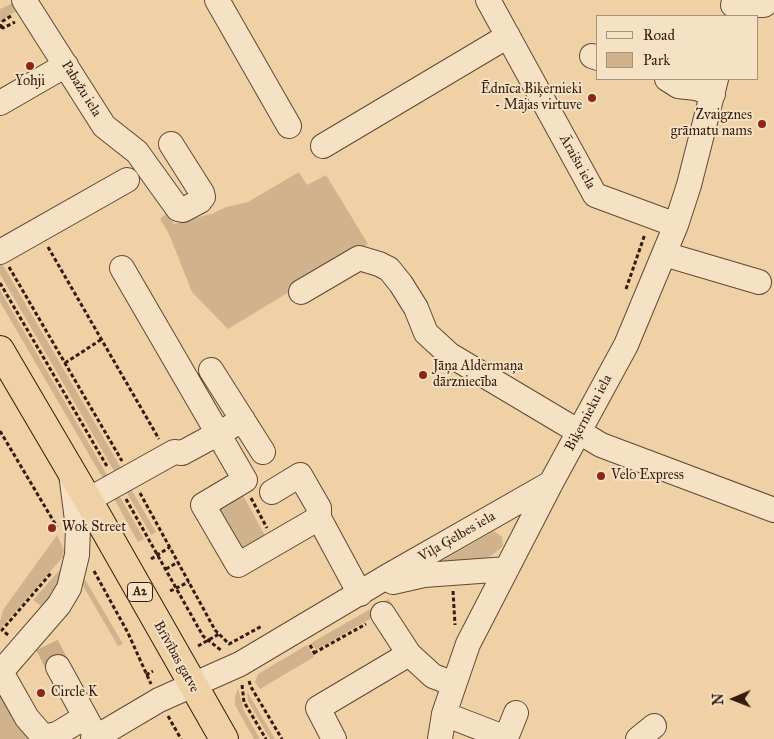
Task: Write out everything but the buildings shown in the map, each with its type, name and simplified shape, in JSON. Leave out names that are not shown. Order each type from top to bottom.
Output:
[{"type":"highway","name":"Brīvības gatve","points":[[0,350],[224,739]]},
{"type":"street","name":"Pabažu iela","points":[[24,0],[104,126],[136,152],[178,209],[183,210],[200,201],[203,197],[171,144]]},
{"type":"street","points":[[217,0],[289,126]]},
{"type":"street","name":"Āraišu iela","points":[[488,0],[595,195],[676,225]]},
{"type":"street","points":[[732,7],[764,5],[770,0]]},
{"type":"street","points":[[324,146],[508,36]]},
{"type":"street","points":[[0,103],[66,65]]},
{"type":"street","points":[[668,80],[678,86],[696,88],[714,86]]},
{"type":"street","name":"Biķernieku iela","points":[[440,739],[444,714],[468,644],[551,483],[626,345],[676,225],[689,185],[714,86]]},
{"type":"street","points":[[4,259],[38,229],[127,180]]},
{"type":"street","points":[[664,254],[759,282]]},
{"type":"street","points":[[301,292],[359,258],[379,264],[389,269],[401,284],[416,308],[426,333],[450,355],[602,446],[774,510]]},
{"type":"street","points":[[122,268],[245,480],[203,504],[238,565],[319,518]]},
{"type":"street","points":[[211,370],[263,452]]},
{"type":"street","points":[[88,500],[167,455],[174,452],[182,453],[243,420]]},
{"type":"street","name":"Brīvības gatve","points":[[0,672],[42,636],[69,588],[77,555],[78,528],[70,469]]},
{"type":"street","points":[[272,492],[300,475],[320,508],[319,518],[362,593]]},
{"type":"street","name":"Viļa Ģelbes iela","points":[[0,672],[28,718],[41,734],[48,736],[92,731],[240,664],[388,576],[551,483]]},
{"type":"street","name":"Viļa Ģelbes iela","points":[[362,593],[399,580],[424,575],[507,569]]},
{"type":"street","points":[[383,614],[408,654],[433,676],[454,684]]},
{"type":"street","points":[[334,739],[318,708],[408,654]]},
{"type":"street","points":[[58,667],[92,731]]},
{"type":"street","points":[[444,714],[506,738],[516,714]]},
{"type":"path","points":[[1,27],[4,28],[12,25]]},
{"type":"path","points":[[624,295],[652,216]]},
{"type":"path","points":[[38,229],[167,455]]},
{"type":"path","points":[[4,259],[122,461]]},
{"type":"path","points":[[65,363],[102,339]]},
{"type":"path","points":[[245,480],[245,488],[275,544]]},
{"type":"path","points":[[136,487],[215,630],[229,644],[270,621]]},
{"type":"path","points":[[152,558],[170,547]]},
{"type":"path","points":[[166,569],[178,562]]},
{"type":"path","points":[[13,639],[2,630],[53,572]]},
{"type":"path","points":[[170,591],[189,582]]},
{"type":"path","points":[[452,585],[455,632]]},
{"type":"path","points":[[198,646],[219,634]]},
{"type":"path","points":[[308,643],[316,656]]},
{"type":"path","points":[[146,675],[153,672]]},
{"type":"path","points":[[249,680],[251,687],[282,739]]},
{"type":"path","points":[[242,685],[244,702],[266,739]]},
{"type":"path","points":[[165,711],[181,739]]},
{"type":"green space","points":[[15,2],[25,8],[11,14],[0,22],[0,9]]},
{"type":"green space","points":[[299,172],[307,185],[326,175],[368,244],[228,329],[192,292],[169,234],[160,219],[166,214],[174,224],[248,202]]},
{"type":"green space","points":[[0,260],[124,473],[117,476],[0,274]]},
{"type":"green space","points":[[0,290],[110,480],[105,482],[0,302]]},
{"type":"green space","points":[[128,484],[156,532],[151,535],[123,486]]},
{"type":"green space","points":[[116,490],[144,539],[138,542],[111,493]]},
{"type":"green space","points":[[240,490],[267,539],[238,555],[212,505]]},
{"type":"green space","points":[[494,531],[502,537],[503,546],[491,556],[480,560],[440,562]]},
{"type":"green space","points":[[57,535],[64,550],[63,557],[0,629],[3,610]]},
{"type":"green space","points":[[64,565],[61,590],[43,608],[33,600]]},
{"type":"green space","points":[[83,576],[123,644],[118,646],[82,584]]},
{"type":"green space","points":[[388,599],[392,603],[382,612],[316,650],[311,643]]},
{"type":"green space","points":[[307,645],[314,657],[260,689],[255,682],[258,674]]},
{"type":"green space","points":[[238,688],[244,711],[260,739],[254,739],[235,705]]},
{"type":"green space","points":[[247,691],[275,739],[270,739],[248,701]]},
{"type":"green space","points":[[0,695],[2,695],[13,715],[11,716],[15,723],[17,722],[28,739],[0,739]]},
{"type":"tunnel","points":[[47,645],[58,667]]},
{"type":"place","name":"Yohji","points":[[30,66]]},
{"type":"place","name":"Ēdnīca Biķernieki - Mājas virtuve","points":[[592,98]]},
{"type":"place","name":"Zvaigznes grāmatu nams","points":[[762,124]]},
{"type":"place","name":"Jāņa Aldermaņa dārzniecība","points":[[423,375]]},
{"type":"place","name":"Velo Express","points":[[601,476]]},
{"type":"place","name":"Wok Street","points":[[52,528]]},
{"type":"place","name":"Circle K","points":[[41,693]]}]
